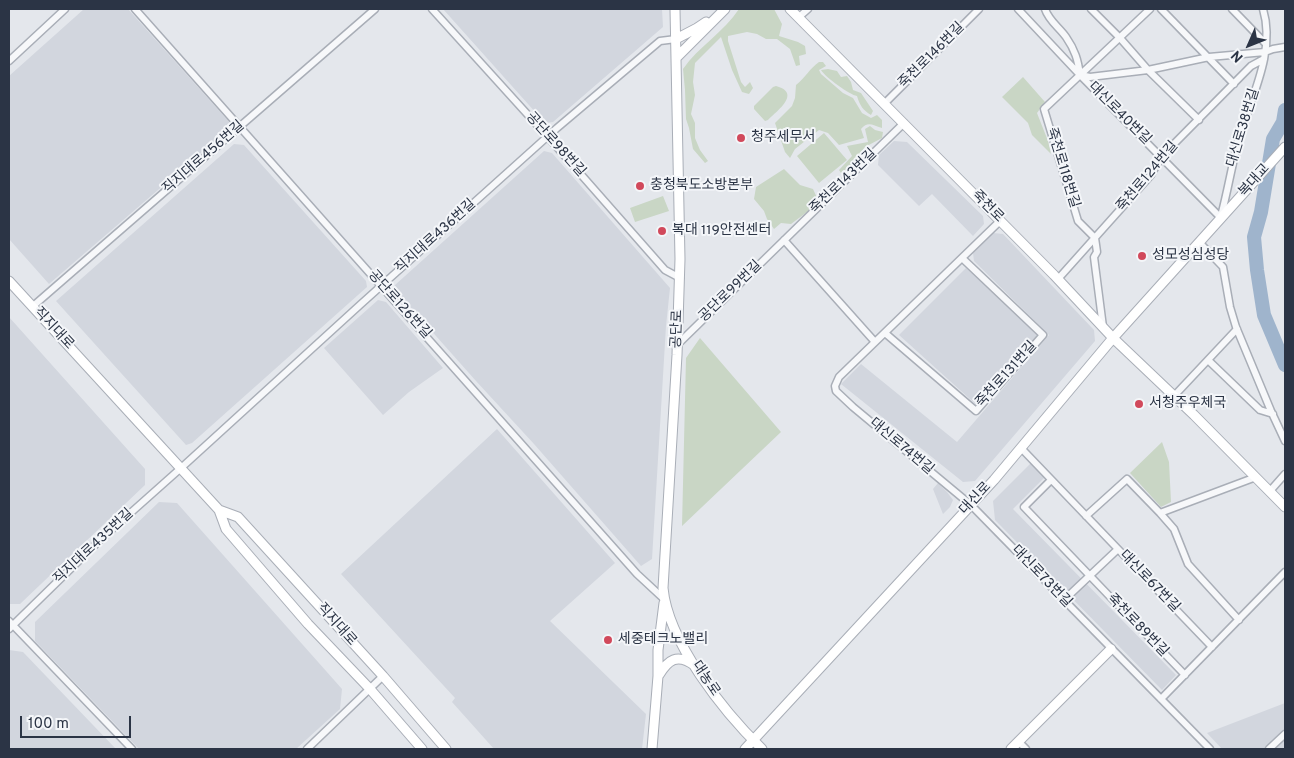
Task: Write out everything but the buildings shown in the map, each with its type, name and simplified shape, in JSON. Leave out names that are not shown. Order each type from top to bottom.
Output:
[{"type":"street","points":[[9,61],[65,9]]},
{"type":"street","name":"공단로126번길","points":[[135,9],[637,574],[664,599]]},
{"type":"street","name":"직지대로456번길","points":[[32,307],[375,9]]},
{"type":"street","name":"공단로98번길","points":[[432,9],[665,270],[680,278]]},
{"type":"street","name":"공단로","points":[[664,599],[663,588],[680,278],[675,9]]},
{"type":"street","points":[[676,39],[697,28],[725,9]]},
{"type":"street","points":[[676,58],[725,9]]},
{"type":"street","name":"죽천로","points":[[790,9],[1113,338],[1285,507]]},
{"type":"street","points":[[799,17],[808,9]]},
{"type":"street","name":"죽천로146번길","points":[[884,104],[979,9]]},
{"type":"street","name":"대신로40번길","points":[[1018,9],[1080,75],[1222,217]]},
{"type":"street","points":[[1045,9],[1049,18],[1066,37],[1078,58],[1080,75],[1090,77],[1148,70],[1209,57],[1264,55],[1274,49],[1285,47]]},
{"type":"street","points":[[1091,9],[1148,70],[1199,120]]},
{"type":"street","name":"죽천로118번길","points":[[1095,238],[1078,221],[1044,109],[1150,9]]},
{"type":"street","points":[[1162,9],[1234,84]]},
{"type":"street","points":[[1232,9],[1266,44]]},
{"type":"street","name":"대신로38번길","points":[[1222,217],[1232,165],[1259,79],[1264,55],[1266,16],[1263,9]]},
{"type":"street","name":"직지대로436번길","points":[[181,468],[624,70],[660,41],[676,39]]},
{"type":"street","name":"죽천로124번길","points":[[1058,280],[1151,175],[1161,157],[1264,55]]},
{"type":"street","name":"죽천로143번길","points":[[784,240],[904,123]]},
{"type":"street","name":"복대교","points":[[1222,217],[1285,147]]},
{"type":"street","name":"대신로","points":[[746,749],[994,480],[1113,338],[1222,217]]},
{"type":"street","points":[[784,240],[875,342],[1000,221]]},
{"type":"street","points":[[1095,238],[1097,252],[1094,257],[1103,327]]},
{"type":"street","name":"공단로99번길","points":[[677,345],[784,240]]},
{"type":"street","points":[[1199,242],[1223,267],[1230,307],[1237,329],[1285,441]]},
{"type":"street","name":"죽천로131번길","points":[[885,332],[976,411],[1043,335],[962,258]]},
{"type":"street","name":"직지대로","points":[[9,281],[219,510],[226,529],[308,624],[370,689],[422,749]]},
{"type":"street","points":[[1174,396],[1237,329]]},
{"type":"street","name":"대신로74번길","points":[[875,342],[839,377],[835,386],[836,391],[971,505]]},
{"type":"street","points":[[1208,360],[1260,410],[1272,414]]},
{"type":"street","name":"대신로67번길","points":[[1021,448],[1212,647]]},
{"type":"street","name":"직지대로435번길","points":[[10,625],[99,541],[181,468]]},
{"type":"street","points":[[1270,491],[1285,474]]},
{"type":"street","points":[[1160,513],[1256,477]]},
{"type":"street","points":[[1086,516],[1127,479],[1174,529],[1188,564],[1239,620]]},
{"type":"street","points":[[1051,480],[1024,507],[1090,576]]},
{"type":"street","name":"대신로73번길","points":[[971,505],[1210,749]]},
{"type":"street","name":"직지대로","points":[[219,510],[238,517],[383,676],[446,749]]},
{"type":"street","points":[[1064,600],[1118,550]]},
{"type":"street","points":[[1162,699],[1285,572]]},
{"type":"street","name":"죽천로89번길","points":[[1090,576],[1185,675]]},
{"type":"street","points":[[652,749],[658,676],[658,650],[664,599]]},
{"type":"street","name":"대농로","points":[[664,599],[675,630],[696,666],[716,696],[762,749]]},
{"type":"street","points":[[10,625],[132,749]]},
{"type":"street","points":[[1011,749],[1111,649]]},
{"type":"street","points":[[658,676],[672,660],[680,658],[696,666]]},
{"type":"street","points":[[307,749],[383,676]]},
{"type":"street","points":[[1269,749],[1285,734]]},
{"type":"street","points":[[1018,742],[1026,749]]},
{"type":"shaded area","points":[[84,9],[128,9],[231,124],[224,133],[49,284],[9,239],[9,76]]},
{"type":"shaded area","points":[[443,9],[662,9],[663,27],[553,122],[545,123]]},
{"type":"shaded area","points":[[894,141],[907,142],[983,216],[984,224],[973,236],[932,194],[919,206],[878,165],[879,155]]},
{"type":"shaded area","points":[[234,144],[244,145],[366,281],[367,287],[192,443],[186,445],[56,301]]},
{"type":"shaded area","points":[[544,151],[552,153],[670,288],[652,559],[641,566],[396,291],[395,285]]},
{"type":"shaded area","points":[[993,233],[1003,234],[1094,330],[1095,341],[975,481],[963,482],[841,384],[861,364],[957,442],[1049,335],[974,261],[973,253]]},
{"type":"shaded area","points":[[966,268],[1041,337],[981,409],[899,335]]},
{"type":"shaded area","points":[[378,300],[386,302],[443,368],[409,392],[383,415],[324,348]]},
{"type":"shaded area","points":[[9,317],[145,469],[145,485],[20,604],[9,604]]},
{"type":"shaded area","points":[[497,429],[615,563],[550,621],[646,714],[642,749],[494,749],[452,702],[455,698],[341,574]]},
{"type":"shaded area","points":[[1031,463],[1045,477],[1013,509],[1176,675],[1162,690],[995,520],[993,501]]},
{"type":"shaded area","points":[[938,483],[953,500],[950,507],[943,514],[933,489]]},
{"type":"shaded area","points":[[159,502],[177,503],[342,689],[340,709],[296,749],[139,749],[35,641],[35,622]]},
{"type":"shaded area","points":[[9,650],[23,652],[116,749],[9,749]]},
{"type":"shaded area","points":[[1285,703],[1285,749],[1222,749],[1207,733]]},
{"type":"green space","points":[[739,9],[774,9],[782,24],[779,36],[805,46],[806,54],[799,56],[800,65],[796,66],[790,49],[777,39],[766,39],[757,34],[747,32],[728,36],[741,82],[745,87],[750,82],[753,88],[749,94],[742,92],[721,37],[695,63],[693,82],[695,95],[691,114],[695,123],[695,138],[700,150],[708,161],[705,163],[693,149],[686,119],[683,69]]},
{"type":"green space","points":[[819,62],[823,62],[826,66],[819,70],[821,74],[843,93],[853,98],[862,113],[871,118],[877,115],[882,120],[882,128],[870,124],[866,125],[861,129],[864,138],[839,145],[828,133],[819,130],[795,149],[790,158],[785,152],[775,123],[792,106],[796,85]]},
{"type":"green space","points":[[821,70],[837,71],[841,77],[847,76],[853,90],[861,93],[873,111],[871,115],[862,107],[857,96],[838,85]]},
{"type":"green space","points":[[1023,77],[1045,102],[1037,113],[1051,154],[1032,135],[1028,123],[1002,97]]},
{"type":"green space","points":[[776,86],[787,93],[787,97],[781,107],[765,121],[754,109],[754,106]]},
{"type":"green space","points":[[870,126],[875,130],[883,132],[882,138],[865,147],[856,163],[841,173],[839,170],[852,156],[847,146],[868,142],[865,129]]},
{"type":"green space","points":[[824,133],[847,160],[819,183],[797,156]]},
{"type":"green space","points":[[784,169],[800,185],[813,189],[818,200],[815,206],[791,224],[781,223],[774,229],[764,211],[754,199],[756,187]]},
{"type":"green space","points":[[663,196],[669,211],[635,222],[630,208]]},
{"type":"green space","points":[[700,338],[781,432],[682,526],[686,358]]},
{"type":"green space","points":[[1162,442],[1169,462],[1171,502],[1161,507],[1130,473]]},
{"type":"waterway","points":[[1285,110],[1283,122],[1273,139],[1261,212],[1254,237],[1264,315],[1285,365]]},
{"type":"place","name":"청주세무서","points":[[741,138]]},
{"type":"place","name":"충청북도소방본부","points":[[640,186]]},
{"type":"place","name":"복대 119안전센터","points":[[662,231]]},
{"type":"place","name":"성모성심성당","points":[[1142,256]]},
{"type":"place","name":"서청주우체국","points":[[1139,404]]},
{"type":"place","name":"세중테크노밸리","points":[[608,640]]}]
